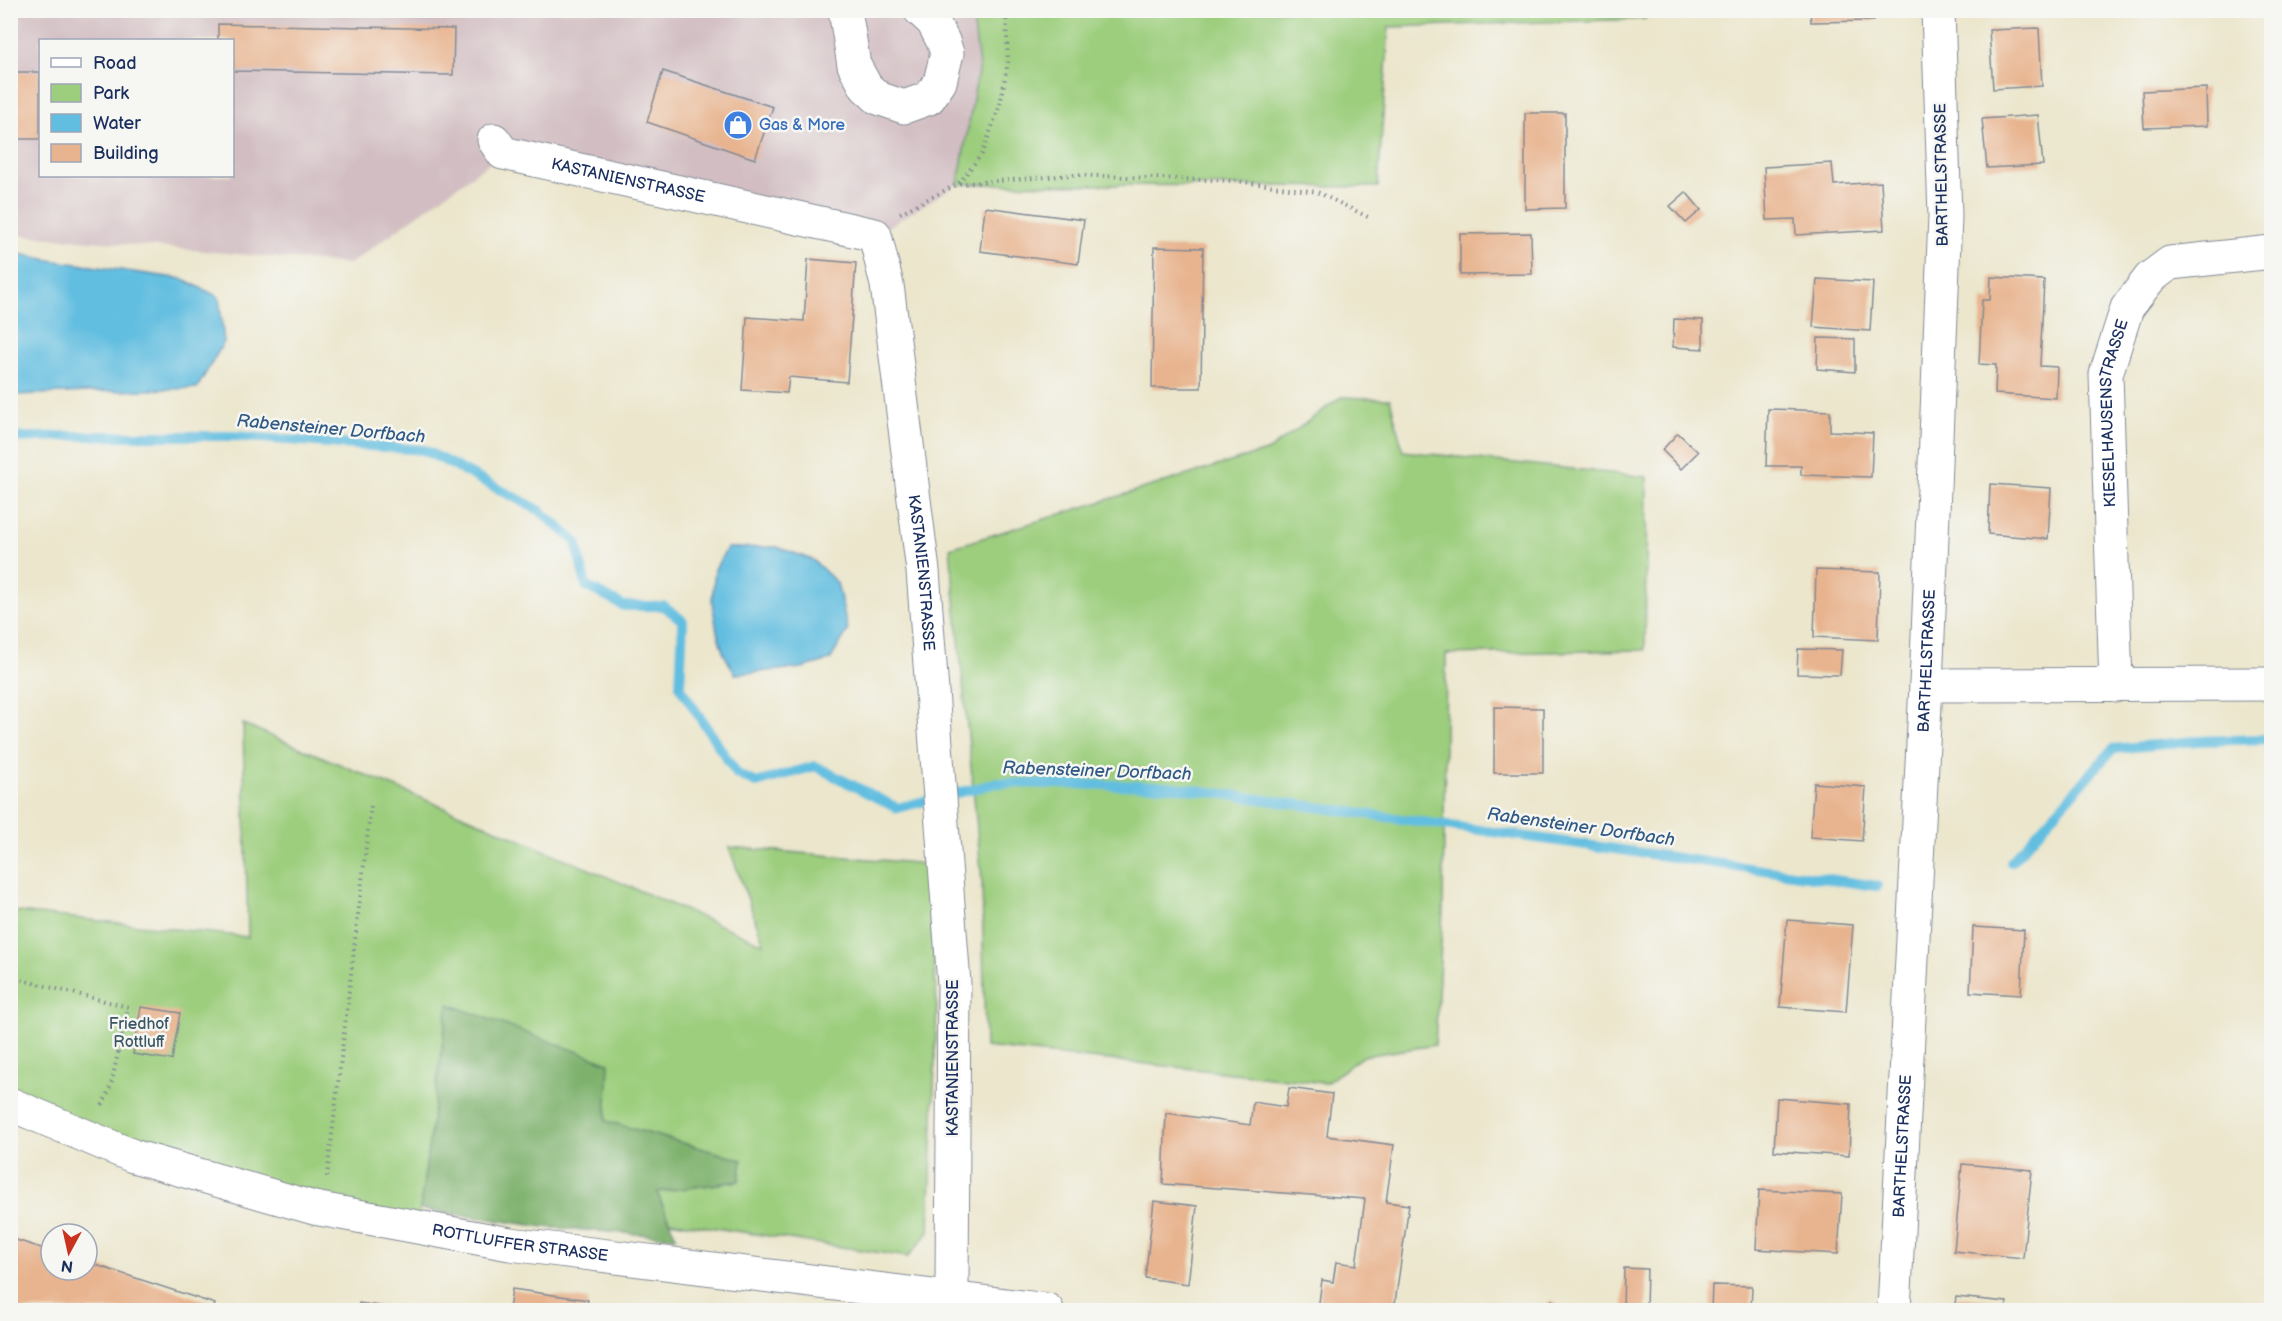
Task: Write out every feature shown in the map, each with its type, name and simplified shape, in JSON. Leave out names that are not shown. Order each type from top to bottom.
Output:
[{"type":"street","points":[[845,10],[854,65],[866,87],[878,98],[904,107],[929,98],[940,82],[947,53],[933,22],[920,10]]},
{"type":"street","name":"BARTHELSTRASSE","points":[[1894,1311],[1926,685],[1945,216],[1938,10]]},
{"type":"street","name":"KASTANIENSTRASSE","points":[[494,140],[503,153],[875,235],[887,285],[923,572],[954,984],[953,1304]]},
{"type":"street","name":"KIESELHAUSENSTRASSE","points":[[2116,685],[2106,374],[2127,308],[2150,278],[2170,262],[2271,252]]},
{"type":"street","points":[[1926,685],[2271,684]]},
{"type":"street","name":"ROTTLUFFER STRASSE","points":[[10,1104],[133,1156],[323,1209],[510,1244],[953,1304],[1047,1311]]},
{"type":"path","points":[[958,184],[982,154],[1000,105],[1008,62],[1006,10]]},
{"type":"path","points":[[875,235],[894,217],[958,184],[1073,175],[1236,181],[1317,192],[1370,218]]},
{"type":"path","points":[[323,1209],[371,805]]},
{"type":"path","points":[[10,977],[128,1007],[111,1086],[89,1137]]},
{"type":"shaded area","points":[[10,11],[972,11],[979,65],[958,184],[875,235],[503,153],[350,264],[11,234]]},
{"type":"green space","points":[[972,10],[1646,11],[1645,19],[1389,27],[1378,187],[958,184],[979,66]]},
{"type":"green space","points":[[1341,397],[1390,399],[1403,451],[1647,477],[1645,650],[1446,654],[1443,909],[1435,1045],[1363,1056],[1326,1083],[985,1047],[982,881],[950,548],[1269,450]]},
{"type":"green space","name":"Friedhof Rottluff","points":[[243,724],[764,944],[729,847],[927,864],[937,1004],[929,1232],[908,1257],[669,1221],[657,1192],[739,1181],[742,1160],[606,1121],[448,1005],[417,1232],[308,1213],[11,1097],[10,911],[248,937]]},
{"type":"green space","points":[[448,1004],[609,1063],[606,1121],[742,1160],[739,1181],[657,1192],[676,1237],[544,1227],[420,1209]]},
{"type":"water","points":[[10,252],[49,260],[183,279],[219,297],[224,342],[197,388],[11,395]]},
{"type":"water","points":[[777,547],[813,560],[837,583],[848,630],[830,660],[802,668],[735,674],[723,652],[717,631],[712,601],[715,569],[727,548]]},
{"type":"building","points":[[1810,10],[1874,10],[1874,21],[1811,22]]},
{"type":"building","points":[[218,24],[454,29],[453,75],[234,71],[234,39],[218,39]]},
{"type":"building","points":[[2039,28],[2042,86],[1993,89],[1989,30]]},
{"type":"building","points":[[663,71],[773,107],[755,159],[647,122]]},
{"type":"building","points":[[10,72],[39,72],[39,139],[10,139]]},
{"type":"building","points":[[2206,88],[2207,126],[2144,128],[2142,91]]},
{"type":"building","points":[[1525,113],[1565,113],[1565,208],[1525,209]]},
{"type":"building","points":[[2038,115],[2043,165],[1987,168],[1982,119]]},
{"type":"building","points":[[1832,163],[1834,185],[1881,182],[1884,230],[1796,235],[1795,219],[1767,220],[1764,167]]},
{"type":"building","points":[[1686,192],[1701,210],[1686,223],[1670,206]]},
{"type":"building","points":[[985,207],[1084,220],[1078,264],[980,251]]},
{"type":"building","points":[[1531,233],[1532,274],[1460,275],[1460,234]]},
{"type":"building","points":[[1154,247],[1203,248],[1201,388],[1152,388]]},
{"type":"building","points":[[808,259],[856,263],[847,382],[789,377],[787,393],[742,390],[747,317],[804,321]]},
{"type":"building","points":[[1991,277],[2044,280],[2040,366],[2057,367],[2056,398],[1995,394],[1996,365],[1979,364],[1982,300],[1990,300]]},
{"type":"building","points":[[1817,279],[1873,282],[1870,331],[1813,327]]},
{"type":"building","points":[[1674,319],[1703,320],[1703,349],[1673,347]]},
{"type":"building","points":[[1818,338],[1855,339],[1855,372],[1817,369]]},
{"type":"building","points":[[1768,409],[1830,411],[1830,431],[1873,433],[1871,477],[1801,475],[1801,466],[1766,466]]},
{"type":"building","points":[[1678,433],[1698,452],[1681,469],[1662,450]]},
{"type":"building","points":[[1990,484],[2051,488],[2048,539],[1988,534]]},
{"type":"building","points":[[1816,570],[1880,572],[1878,640],[1814,637]]},
{"type":"building","points":[[1798,649],[1842,650],[1840,675],[1797,674]]},
{"type":"building","points":[[1494,707],[1543,708],[1543,773],[1494,773]]},
{"type":"building","points":[[1814,783],[1866,787],[1862,841],[1810,837]]},
{"type":"building","points":[[1787,920],[1853,925],[1846,1012],[1780,1007]]},
{"type":"building","points":[[1973,927],[2024,930],[2021,995],[1970,992]]},
{"type":"building","points":[[141,1007],[180,1013],[172,1060],[133,1054]]},
{"type":"building","points":[[1289,1088],[1332,1094],[1327,1136],[1394,1145],[1386,1202],[1409,1205],[1394,1310],[1318,1310],[1322,1280],[1333,1282],[1336,1262],[1356,1265],[1365,1199],[1163,1184],[1166,1113],[1250,1125],[1253,1102],[1286,1107]]},
{"type":"building","points":[[1777,1098],[1851,1104],[1849,1156],[1774,1151]]},
{"type":"building","points":[[1962,1164],[2032,1170],[2023,1258],[1954,1251]]},
{"type":"building","points":[[1759,1190],[1842,1194],[1838,1254],[1756,1249]]},
{"type":"building","points":[[1154,1201],[1197,1206],[1188,1284],[1145,1278]]},
{"type":"building","points":[[13,1239],[39,1247],[39,1282],[99,1282],[99,1266],[215,1304],[213,1310],[19,1310],[10,1308],[10,1247]]},
{"type":"building","points":[[1624,1268],[1647,1269],[1646,1310],[1623,1310]]},
{"type":"building","points":[[1712,1285],[1752,1286],[1751,1310],[1711,1310]]},
{"type":"building","points":[[512,1289],[588,1300],[586,1310],[509,1310]]},
{"type":"building","points":[[1956,1297],[2007,1302],[2006,1310],[1954,1310]]},
{"type":"building","points":[[1552,1300],[1563,1310],[1542,1310]]},
{"type":"building","points":[[359,1303],[397,1309],[397,1310],[358,1310]]},
{"type":"building","points":[[643,1304],[679,1309],[679,1310],[642,1310]]},
{"type":"waterway","name":"Rabensteiner Dorfbach","points":[[10,438],[233,436],[424,450],[539,510],[576,542],[586,586],[624,606],[664,606],[683,621],[680,687],[737,774],[756,783],[815,766],[897,808],[997,783],[1167,786],[1877,886]]},
{"type":"waterway","name":"Rabensteiner Dorfbach","points":[[2011,862],[2113,749],[2196,741],[2272,739]]},
{"type":"place","name":"Gas & More","points":[[738,125]]}]
